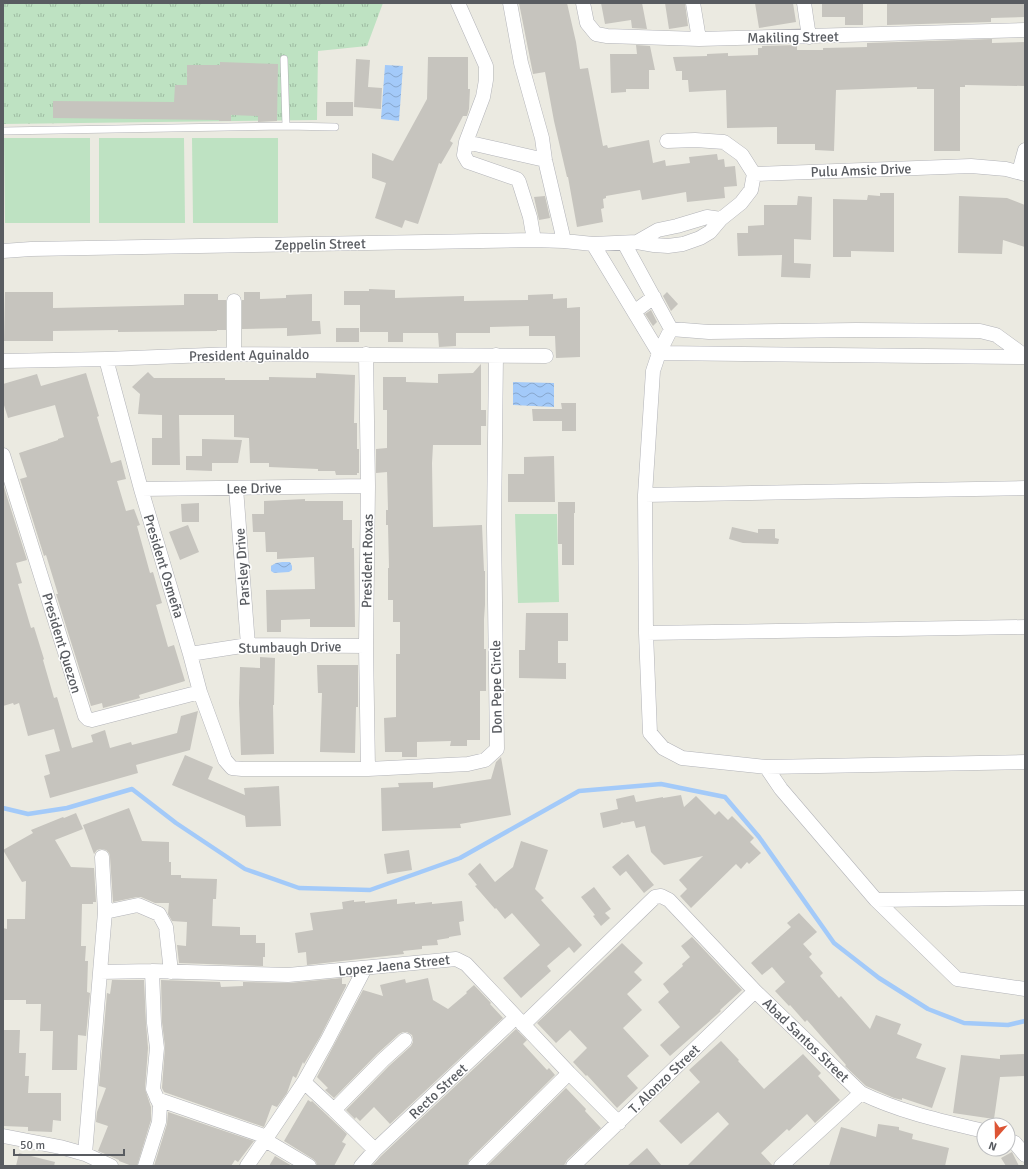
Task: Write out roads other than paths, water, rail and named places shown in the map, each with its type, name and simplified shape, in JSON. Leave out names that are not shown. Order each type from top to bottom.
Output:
[{"type":"street","points":[[458,3],[486,66],[486,80],[483,97],[466,142],[464,155],[468,162],[519,182],[530,217],[534,240]]},
{"type":"street","points":[[510,3],[521,63],[542,138],[564,241]]},
{"type":"street","name":"Makiling Street","points":[[583,3],[586,23],[596,34],[607,36],[699,39],[1025,30]]},
{"type":"street","points":[[693,3],[699,39]]},
{"type":"street","points":[[804,3],[809,37]]},
{"type":"street","points":[[667,141],[695,140],[724,142],[742,155],[754,174]]},
{"type":"street","points":[[466,142],[546,160]]},
{"type":"street","points":[[1022,173],[1025,150]]},
{"type":"street","name":"Pulu Amsic Drive","points":[[754,174],[971,166],[1006,169],[1022,173]]},
{"type":"street","name":"Zeppelin Street","points":[[3,251],[31,249],[534,240],[593,244],[631,242],[668,246],[683,244],[700,238],[710,232],[720,219],[741,203],[751,190],[754,174]]},
{"type":"street","points":[[631,242],[654,297],[671,330]]},
{"type":"street","points":[[593,244],[659,353]]},
{"type":"street","points":[[634,312],[654,297]]},
{"type":"street","points":[[234,301],[234,354]]},
{"type":"street","points":[[671,330],[659,353],[653,371],[645,495],[646,633],[650,733],[663,748],[682,758],[766,767],[1025,762]]},
{"type":"street","points":[[671,330],[709,332],[856,330],[980,331],[996,335],[1025,357]]},
{"type":"street","points":[[659,353],[1025,357]]},
{"type":"street","name":"President Aguinaldo","points":[[3,361],[106,360],[234,354],[546,356]]},
{"type":"street","name":"President Roxas","points":[[366,354],[368,486],[366,646],[368,769]]},
{"type":"street","name":"Don Pepe Circle","points":[[232,768],[368,769],[468,764],[485,760],[497,749],[494,527],[496,355]]},
{"type":"street","name":"President Osmeña","points":[[106,360],[141,489],[200,692],[225,760],[232,768]]},
{"type":"street","name":"President Quezon","points":[[3,455],[85,716],[92,720],[200,692]]},
{"type":"street","name":"Lee Drive","points":[[141,489],[368,486]]},
{"type":"street","name":"Parsley Drive","points":[[236,488],[248,645]]},
{"type":"street","points":[[645,495],[1025,488]]},
{"type":"street","points":[[646,633],[1025,627]]},
{"type":"street","name":"Stumbaugh Drive","points":[[190,654],[248,645],[366,646]]},
{"type":"street","points":[[766,767],[781,788],[876,900],[956,979],[1025,989]]},
{"type":"street","points":[[85,1154],[105,912],[102,857]]},
{"type":"street","name":"Abad Santos Street","points":[[661,896],[669,900],[755,991],[861,1093],[878,1101],[914,1113],[976,1129]]},
{"type":"street","name":"Recto Street","points":[[361,1166],[375,1150],[520,1021],[655,897],[661,896]]},
{"type":"street","points":[[876,900],[1025,898]]},
{"type":"street","points":[[105,912],[138,905],[159,914],[166,926],[171,972]]},
{"type":"street","name":"Lopez Jaena Street","points":[[100,972],[152,971],[288,975],[456,959],[466,964],[618,1123]]},
{"type":"street","points":[[247,1166],[304,1082],[366,968]]},
{"type":"street","points":[[145,1166],[159,1122],[160,1105],[153,1089],[157,1048],[154,1023],[152,971]]},
{"type":"street","name":"T. Alonzo Street","points":[[573,1166],[755,991]]},
{"type":"street","points":[[334,1110],[383,1060],[405,1040]]},
{"type":"street","points":[[475,1166],[569,1073]]},
{"type":"street","points":[[304,1082],[375,1150]]},
{"type":"street","points":[[781,1166],[861,1093]]},
{"type":"street","points":[[157,1099],[266,1138],[309,1166]]},
{"type":"street","points":[[3,1136],[60,1147],[85,1154],[111,1166]]},
{"type":"street","points":[[1016,1145],[1025,1155]]},
{"type":"lane","points":[[284,59],[286,126]]},
{"type":"lane","points":[[3,131],[286,126],[335,127]]},
{"type":"water","points":[[385,65],[403,66],[399,121],[381,119]]},
{"type":"water","points":[[513,382],[554,383],[554,407],[513,405]]},
{"type":"water","points":[[282,562],[290,562],[292,570],[289,572],[274,573],[271,571],[271,566]]},
{"type":"waterway","points":[[3,808],[28,814],[67,808],[132,789],[176,823],[245,869],[299,888],[370,890],[460,858],[579,791],[661,784],[725,797],[759,837],[834,943],[879,978],[928,1009],[964,1023],[1008,1025],[1025,1021]]}]
